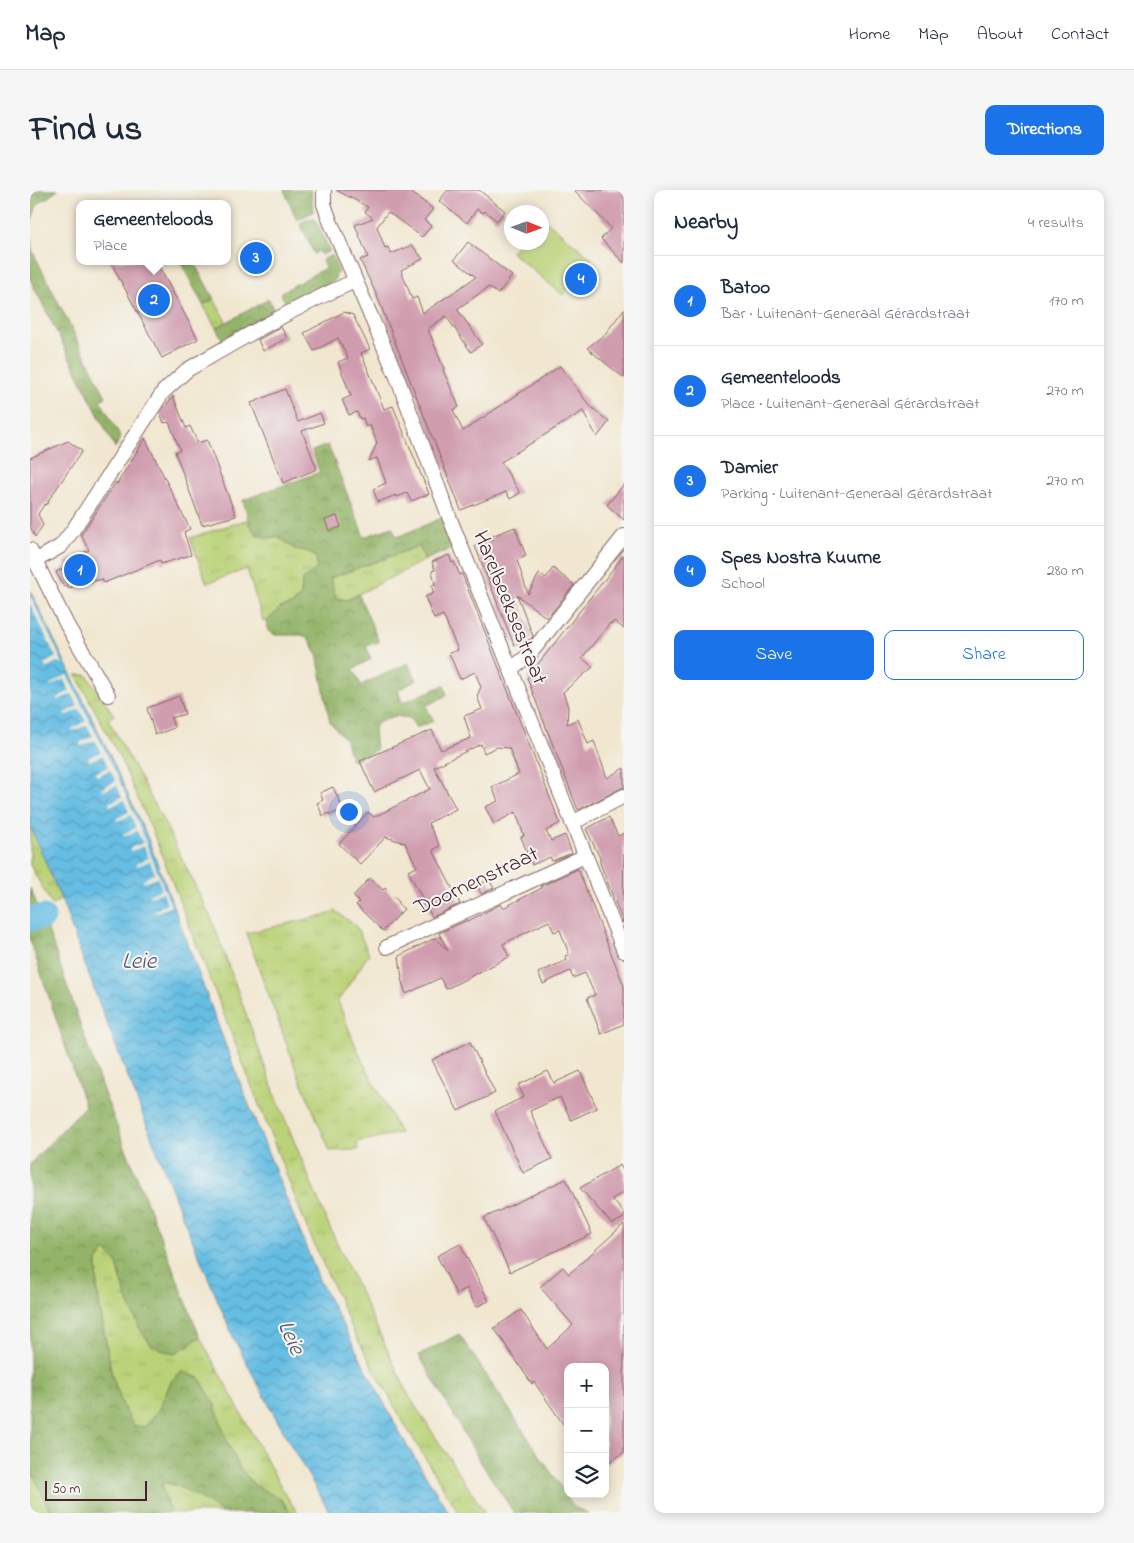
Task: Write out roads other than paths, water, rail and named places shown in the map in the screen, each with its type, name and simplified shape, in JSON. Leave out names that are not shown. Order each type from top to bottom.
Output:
[{"type":"street","name":"Harelbeeksestraat","points":[[324,190],[324,204],[397,377],[450,519],[624,951]]},
{"type":"street","points":[[108,695],[67,625],[32,556],[61,546],[163,392],[186,370],[285,314],[355,281]]},
{"type":"street","points":[[511,669],[529,654],[624,536]]},
{"type":"street","points":[[572,823],[624,796]]},
{"type":"street","name":"Doornenstraat","points":[[387,947],[585,856]]},
{"type":"water","name":"Leie","points":[[30,590],[108,751],[148,839],[235,1070],[320,1282],[402,1437],[449,1513],[330,1513],[285,1435],[234,1339],[183,1218],[96,995],[61,899],[30,825]]},
{"type":"waterway","points":[[30,919],[43,917]]},
{"type":"place","name":"Damier","points":[[256,258]]},
{"type":"place","name":"Spes Nostra Kuurne","points":[[581,279]]},
{"type":"place","name":"Gemeenteloods","points":[[154,300]]},
{"type":"place","name":"Batoo","points":[[80,570]]}]
